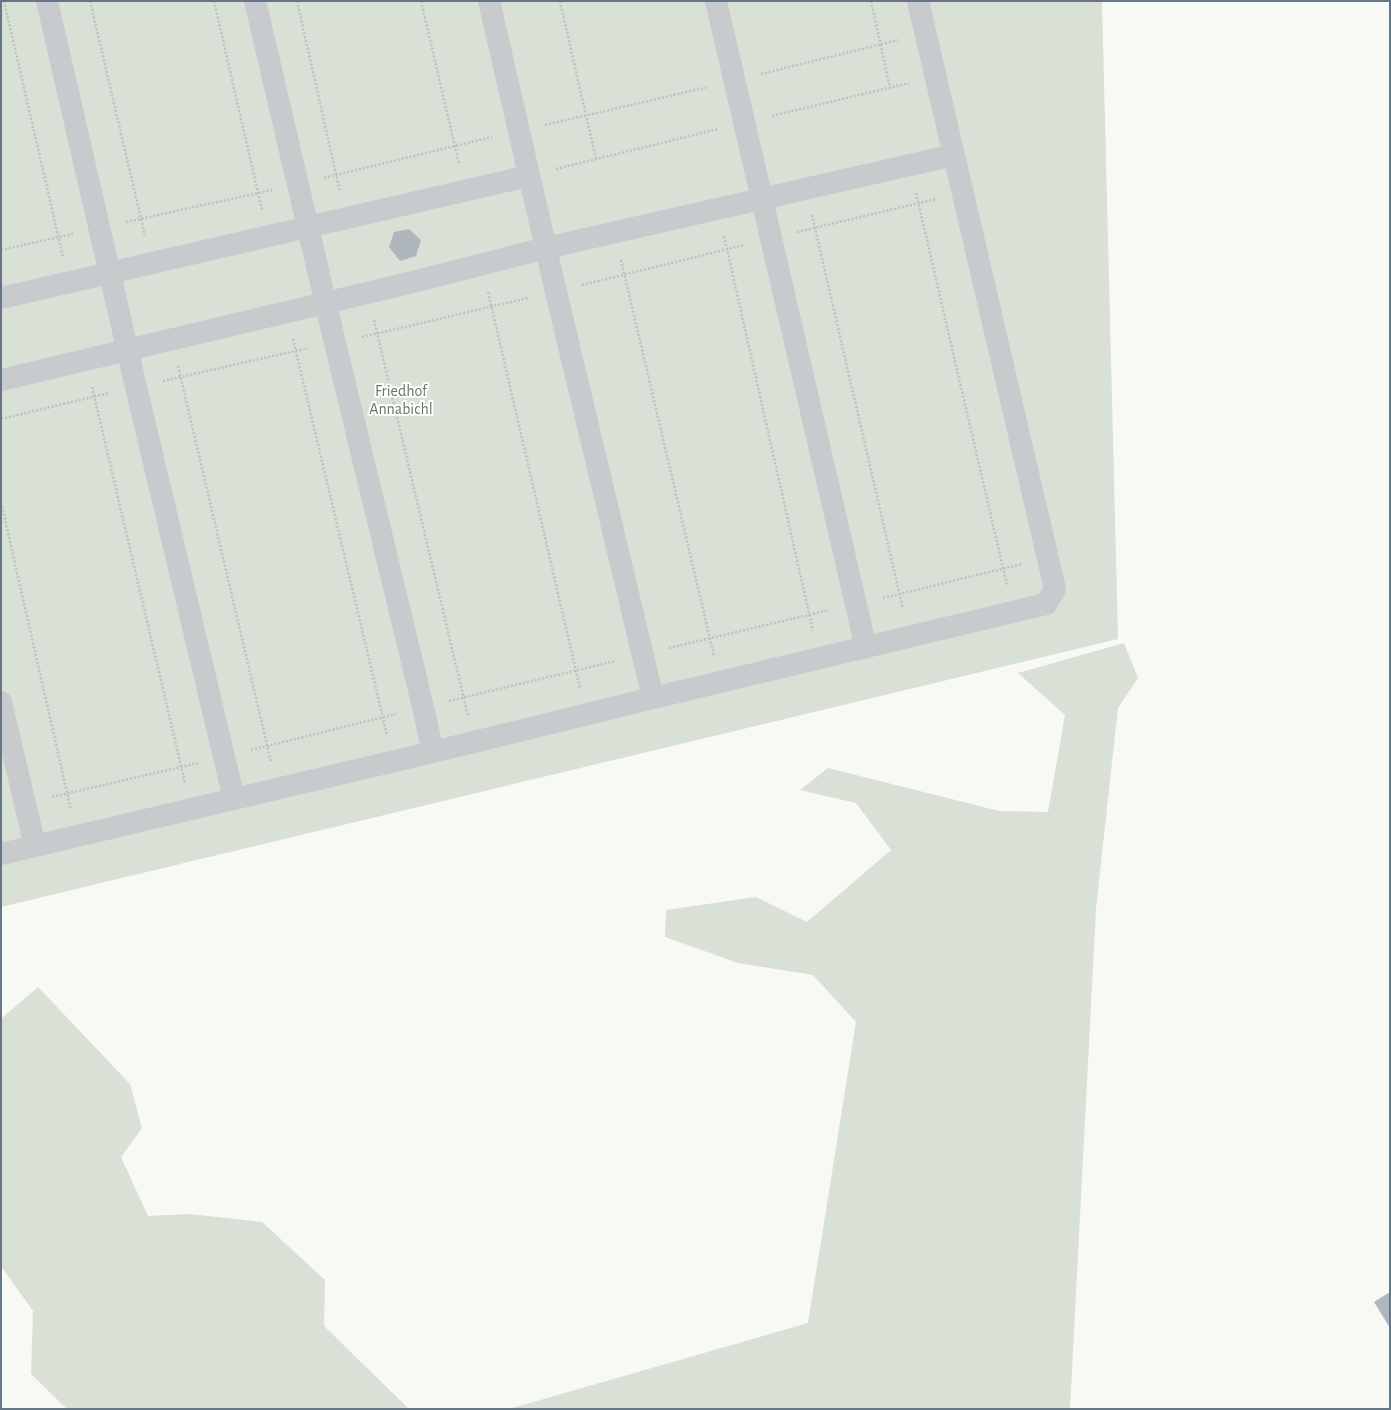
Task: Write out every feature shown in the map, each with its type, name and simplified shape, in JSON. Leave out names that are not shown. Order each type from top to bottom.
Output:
[{"type":"lane","points":[[47,1],[136,387],[234,799]]},
{"type":"lane","points":[[256,1],[335,343],[433,752]]},
{"type":"lane","points":[[489,1],[528,176],[642,654],[654,698]]},
{"type":"lane","points":[[716,1],[866,648]]},
{"type":"lane","points":[[1,854],[433,752],[585,714],[1046,604],[1055,589],[918,1]]},
{"type":"lane","points":[[1,380],[368,293],[546,248],[954,155]]},
{"type":"lane","points":[[1,298],[528,176]]},
{"type":"lane","points":[[1,702],[35,846]]},
{"type":"path","points":[[4,1],[68,282]]},
{"type":"path","points":[[90,1],[151,263]]},
{"type":"path","points":[[214,1],[268,236]]},
{"type":"path","points":[[297,1],[346,217]]},
{"type":"path","points":[[421,1],[465,190]]},
{"type":"path","points":[[560,1],[596,159]]},
{"type":"path","points":[[871,1],[890,88]]},
{"type":"path","points":[[1,250],[298,184],[926,34]]},
{"type":"path","points":[[909,165],[1013,612]]},
{"type":"path","points":[[806,189],[909,637]]},
{"type":"path","points":[[1,419],[94,396],[335,343],[556,292],[771,238],[962,193]]},
{"type":"path","points":[[718,209],[820,658]]},
{"type":"path","points":[[615,232],[721,682]]},
{"type":"path","points":[[481,265],[585,714]]},
{"type":"path","points":[[368,293],[474,742]]},
{"type":"path","points":[[287,312],[394,761]]},
{"type":"path","points":[[172,340],[277,788]]},
{"type":"path","points":[[86,360],[192,809]]},
{"type":"path","points":[[1,502],[77,836]]},
{"type":"path","points":[[25,803],[224,757],[642,654],[1048,558]]},
{"type":"green space","name":"Friedhof Annabichl","points":[[1,1],[1102,1],[1118,639],[1,907]]},
{"type":"green space","points":[[1124,643],[1138,678],[1118,708],[1096,908],[1070,1409],[509,1409],[808,1323],[856,1022],[813,975],[738,963],[665,937],[666,910],[756,897],[807,922],[891,850],[856,803],[800,790],[828,768],[999,811],[1048,812],[1065,715],[1018,673]]},
{"type":"green space","points":[[38,987],[130,1084],[142,1128],[121,1157],[148,1216],[189,1214],[262,1222],[325,1280],[324,1326],[409,1409],[67,1409],[31,1374],[33,1311],[1,1266],[1,1022],[2,1018]]},
{"type":"building","points":[[409,229],[421,240],[416,256],[400,261],[389,247],[394,232]]},
{"type":"building","points":[[1390,1292],[1390,1328],[1374,1302]]}]
